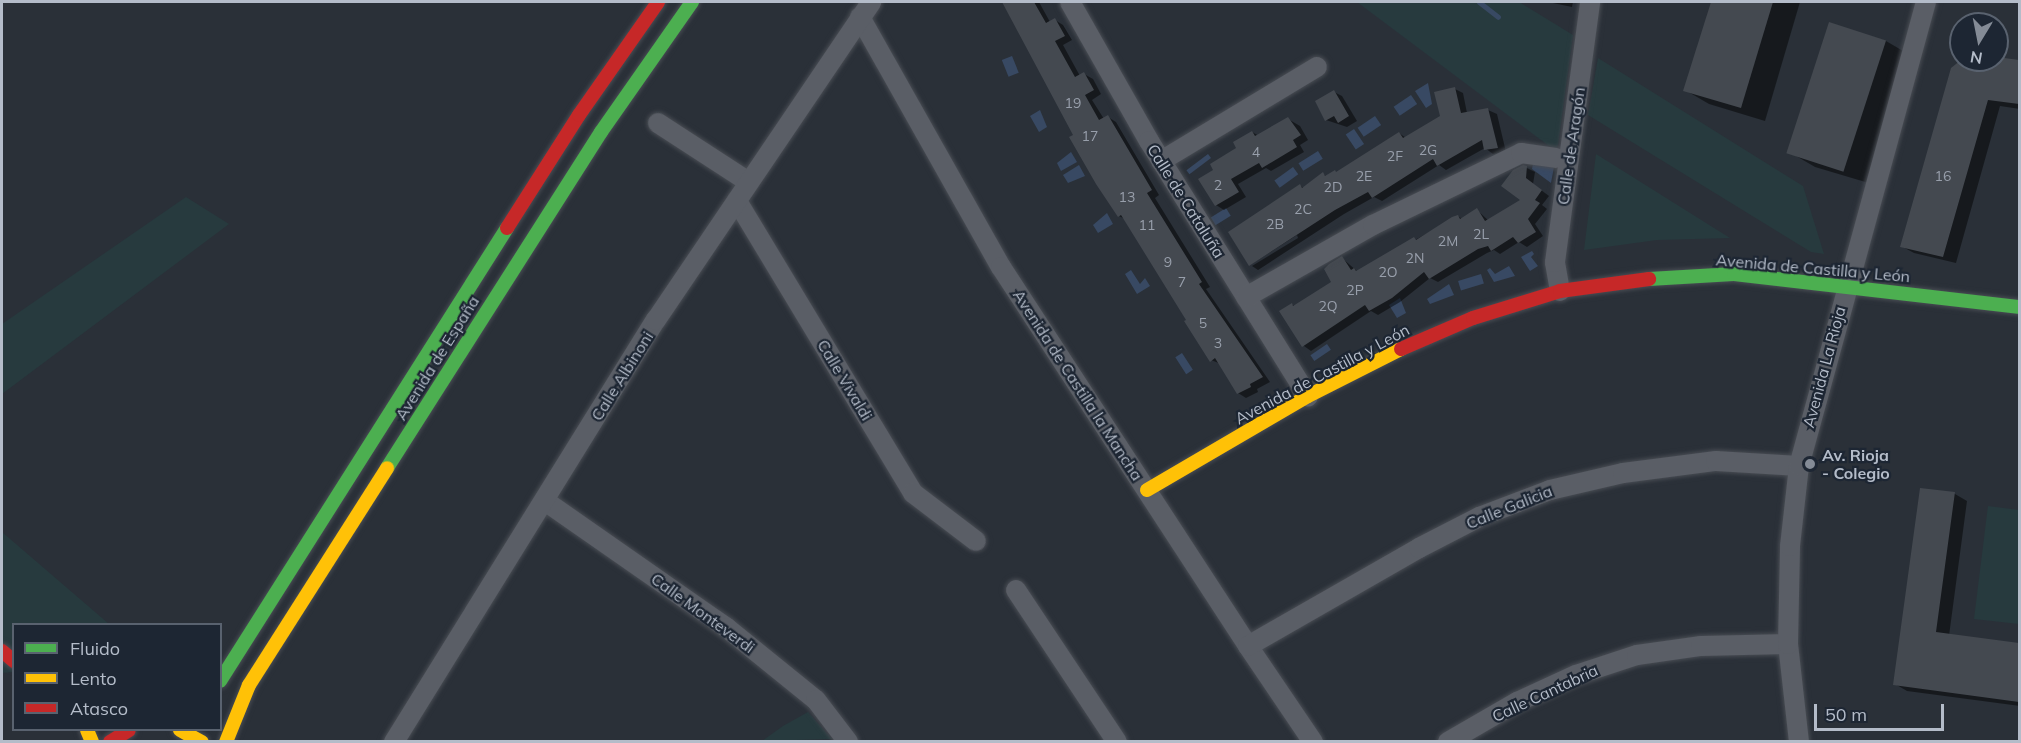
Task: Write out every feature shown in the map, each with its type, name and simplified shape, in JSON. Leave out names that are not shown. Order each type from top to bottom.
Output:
[{"type":"main road","name":"Avenida de España","points":[[222,678],[579,115],[658,2]]},
{"type":"main road","name":"Avenida de España","points":[[226,741],[238,706],[256,675],[601,132],[692,2]]},
{"type":"main road","name":"Avenida de Castilla y León","points":[[1146,489],[1308,396],[1394,351],[1473,318],[1560,291],[1665,277],[1734,274],[1847,285],[2019,307]]},
{"type":"main road","points":[[184,731],[202,741]]},
{"type":"street","name":"Calle de Cataluña","points":[[1070,2],[1161,161],[1308,396]]},
{"type":"street","name":"Calle de Aragón","points":[[1560,291],[1556,262],[1590,2]]},
{"type":"street","name":"Avenida La Rioja","points":[[1799,741],[1788,644],[1790,546],[1799,466],[1926,2]]},
{"type":"street","name":"Calle Albinoni","points":[[394,741],[656,320],[865,9]]},
{"type":"street","name":"Avenida de Castilla la Mancha","points":[[865,9],[1001,267],[1248,646],[1313,741]]},
{"type":"street","points":[[1161,161],[1317,68]]},
{"type":"street","points":[[658,123],[749,182]]},
{"type":"street","points":[[1246,297],[1372,225],[1521,153],[1556,158]]},
{"type":"street","name":"Calle Vivaldi","points":[[737,201],[914,493],[976,541]]},
{"type":"street","name":"Calle Galicia","points":[[1248,646],[1439,537],[1479,517],[1550,490],[1623,473],[1716,461],[1799,466]]},
{"type":"street","name":"Calle Monteverdi","points":[[545,501],[727,628],[816,700],[848,741]]},
{"type":"street","points":[[1016,590],[1117,741]]},
{"type":"street","name":"Calle Cantabria","points":[[1448,741],[1527,697],[1576,675],[1637,655],[1701,646],[1788,644]]},
{"type":"green space","points":[[1357,2],[1519,2],[1573,35],[1557,152]]},
{"type":"green space","points":[[1598,58],[1803,186],[1824,254],[1811,252],[1588,115]]},
{"type":"green space","points":[[1596,154],[1730,238],[1657,240],[1584,250]]},
{"type":"green space","points":[[186,197],[229,224],[2,394],[2,324]]},
{"type":"green space","points":[[1988,506],[2019,510],[2019,624],[1974,619]]},
{"type":"green space","points":[[2,532],[108,623],[12,623],[12,672],[2,673]]},
{"type":"green space","points":[[808,712],[832,739],[762,741],[783,726]]},
{"type":"water","points":[[1012,56],[1019,73],[1009,77],[1002,60]]},
{"type":"water","points":[[1428,83],[1432,104],[1426,108],[1415,91]]},
{"type":"water","points":[[1411,95],[1417,104],[1400,116],[1394,107]]},
{"type":"water","points":[[1040,110],[1047,127],[1039,132],[1030,116]]},
{"type":"water","points":[[1375,116],[1381,125],[1364,137],[1358,128]]},
{"type":"water","points":[[1354,129],[1364,144],[1356,150],[1346,135]]},
{"type":"water","points":[[1318,151],[1323,159],[1303,171],[1298,163]]},
{"type":"water","points":[[1071,152],[1077,162],[1061,171],[1057,163]]},
{"type":"water","points":[[1208,154],[1211,158],[1189,174],[1186,170]]},
{"type":"water","points":[[1533,164],[1554,167],[1551,183],[1532,169]]},
{"type":"water","points":[[1079,165],[1085,176],[1068,183],[1063,175]]},
{"type":"water","points":[[1293,167],[1298,174],[1280,188],[1274,181]]},
{"type":"water","points":[[1226,208],[1231,216],[1216,225],[1211,218]]},
{"type":"water","points":[[1107,213],[1113,224],[1098,233],[1093,225]]},
{"type":"water","points":[[1532,251],[1534,254],[1531,257],[1538,266],[1530,271],[1521,257]]},
{"type":"water","points":[[1509,266],[1515,276],[1494,282],[1487,270],[1490,268],[1495,274]]},
{"type":"water","points":[[1131,270],[1140,284],[1145,278],[1150,286],[1137,294],[1125,274]]},
{"type":"water","points":[[1481,274],[1484,284],[1461,291],[1458,281]]},
{"type":"water","points":[[1449,284],[1454,295],[1430,304],[1427,299]]},
{"type":"water","points":[[1400,298],[1406,313],[1397,318],[1389,305]]},
{"type":"water","points":[[1327,344],[1331,350],[1314,361],[1310,355]]},
{"type":"water","points":[[1182,353],[1193,370],[1186,374],[1175,357]]},
{"type":"building","points":[[1002,2],[1034,2],[1046,23],[1055,18],[1065,36],[1055,41],[1075,77],[1084,72],[1094,90],[1085,95],[1099,120],[1108,115],[1152,190],[1147,193],[1202,282],[1199,284],[1263,377],[1250,384],[1251,387],[1237,394],[1215,358],[1210,362],[1121,215],[1118,217],[1096,184],[1069,137],[1073,135]]},
{"type":"building","points":[[1711,2],[1773,2],[1741,108],[1683,91]]},
{"type":"building","points":[[1829,22],[1886,41],[1843,172],[1786,153]]},
{"type":"building","points":[[2009,59],[2019,60],[2019,104],[1988,100],[1943,257],[1900,247],[1950,72],[2009,72]]},
{"type":"building","points":[[1455,87],[1461,113],[1488,108],[1498,148],[1484,150],[1482,140],[1437,166],[1433,159],[1372,198],[1368,192],[1335,210],[1249,266],[1228,232],[1300,184],[1302,188],[1323,172],[1325,176],[1335,170],[1336,172],[1399,132],[1403,138],[1440,116],[1434,92]]},
{"type":"building","points":[[1334,90],[1349,116],[1338,123],[1334,116],[1325,121],[1315,101]]},
{"type":"building","points":[[1288,117],[1301,135],[1293,140],[1297,147],[1262,168],[1259,163],[1231,179],[1239,192],[1215,206],[1198,179],[1213,170],[1210,164],[1236,148],[1233,142],[1252,131],[1255,136]]},
{"type":"building","points":[[1523,165],[1527,166],[1526,178],[1542,190],[1535,200],[1540,203],[1528,219],[1536,232],[1518,243],[1513,237],[1491,251],[1488,246],[1478,249],[1429,279],[1424,272],[1392,298],[1369,311],[1365,305],[1302,347],[1279,311],[1292,303],[1293,306],[1331,282],[1324,269],[1329,264],[1342,256],[1351,270],[1354,268],[1356,271],[1414,237],[1416,240],[1452,217],[1458,215],[1460,219],[1477,208],[1485,221],[1520,200],[1501,186],[1513,170]]},
{"type":"building","points":[[1920,488],[1955,492],[1936,632],[2019,643],[2019,702],[1893,685]]},
{"type":"waterway","points":[[1479,2],[1498,17]]},
{"type":"traffic: fast","points":[[387,468],[601,132],[692,2]]},
{"type":"traffic: fast","points":[[222,678],[507,228]]},
{"type":"traffic: fast","points":[[1649,279],[1734,274],[2020,307]]},
{"type":"traffic: slow","points":[[1147,490],[1308,396],[1401,349]]},
{"type":"traffic: slow","points":[[226,742],[249,685],[387,468]]},
{"type":"traffic: slow","points":[[87,731],[92,742]]},
{"type":"traffic: slow","points":[[182,731],[202,742]]},
{"type":"traffic: jam","points":[[507,228],[579,115],[658,2]]},
{"type":"traffic: jam","points":[[1401,349],[1473,318],[1560,291],[1649,279]]},
{"type":"traffic: jam","points":[[2,651],[12,659]]},
{"type":"traffic: jam","points":[[110,742],[127,731]]},
{"type":"place","name":"Av. Rioja - Colegio","points":[[1810,464]]}]
